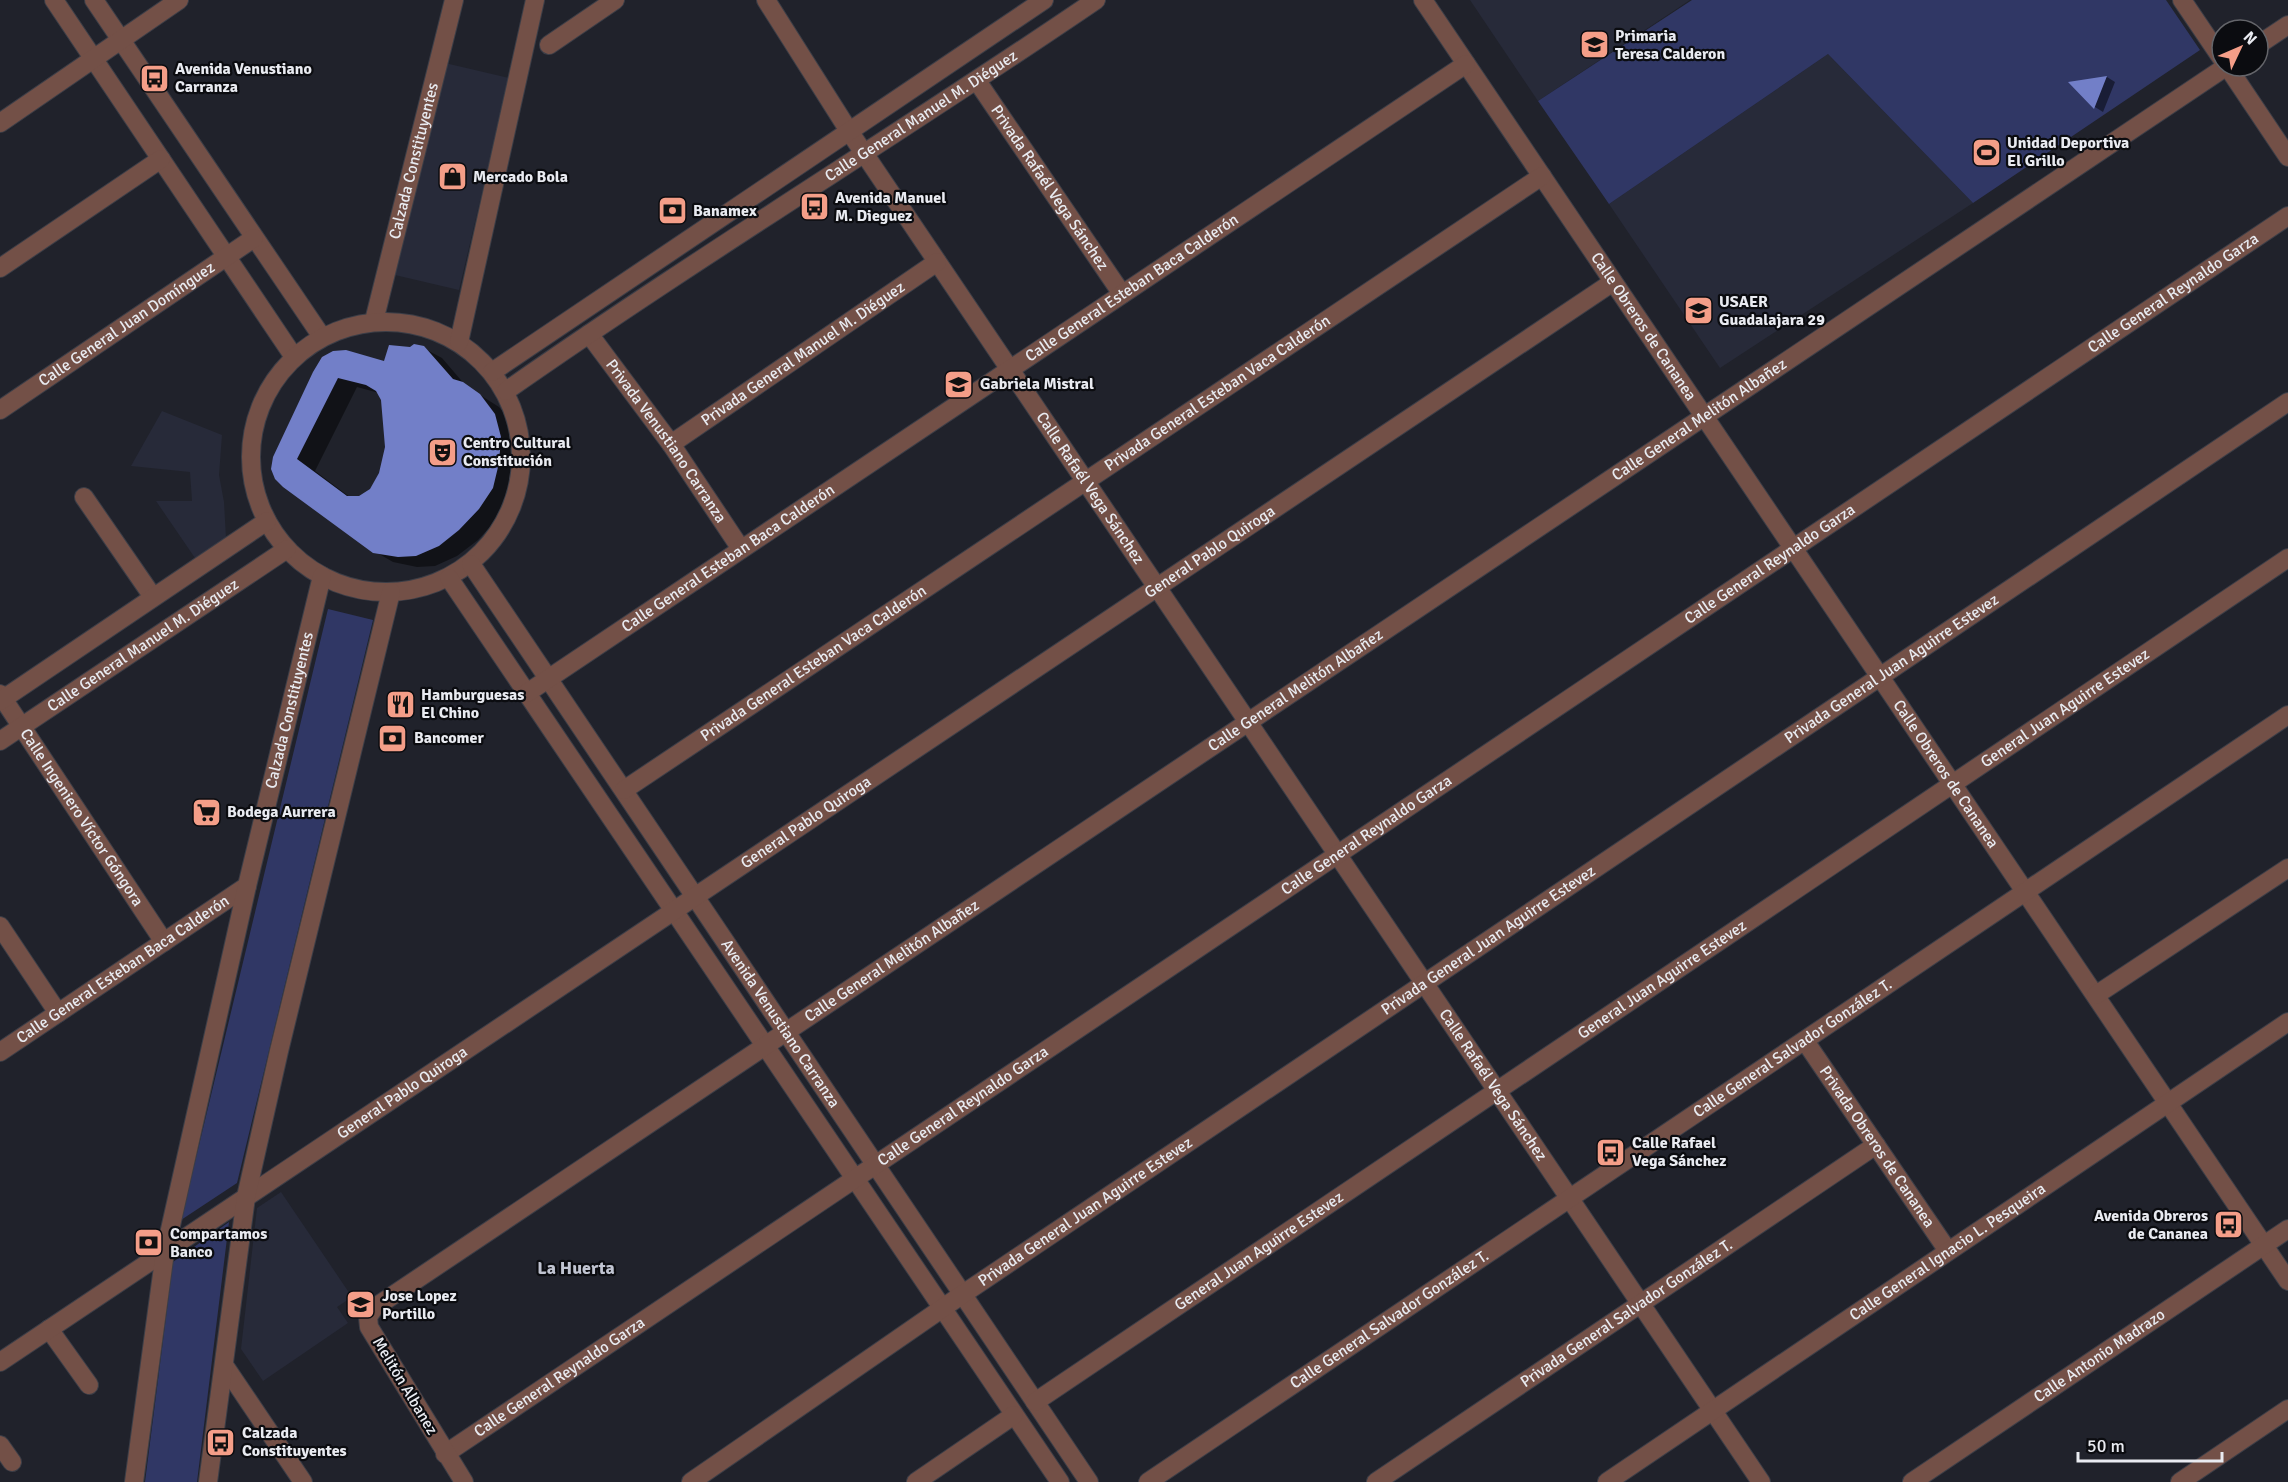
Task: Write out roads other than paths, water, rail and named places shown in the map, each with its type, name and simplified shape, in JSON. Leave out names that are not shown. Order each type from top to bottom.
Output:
[{"type":"street","points":[[54,0],[294,357]]},
{"type":"street","points":[[94,0],[322,337]]},
{"type":"street","points":[[0,123],[179,0]]},
{"type":"street","name":"Calzada Constituyentes","points":[[374,321],[454,0]]},
{"type":"street","points":[[459,342],[535,0]]},
{"type":"street","points":[[549,45],[615,0]]},
{"type":"street","name":"Calle Rafaél Vega Sánchez","points":[[766,0],[849,131],[1761,1482]]},
{"type":"street","name":"Calle General Manuel M. Diéguez","points":[[492,372],[1044,0]]},
{"type":"street","name":"Calle General Manuel M. Diéguez","points":[[506,391],[1096,0]]},
{"type":"street","name":"Calle Obreros de Cananea","points":[[1423,0],[2288,1281]]},
{"type":"street","points":[[2182,0],[2210,41]]},
{"type":"street","points":[[2270,37],[2288,25]]},
{"type":"street","name":"Calle General Esteban Baca Calderón","points":[[527,693],[1466,64]]},
{"type":"street","name":"Calle General Melitón Albañez","points":[[368,1317],[374,1308],[2210,77]]},
{"type":"street","points":[[2235,78],[2288,157]]},
{"type":"street","name":"Privada Rafaél Vega Sánchez","points":[[977,81],[1122,294]]},
{"type":"street","points":[[0,268],[161,159]]},
{"type":"street","name":"Privada General Esteban Vaca Calderón","points":[[624,790],[1542,176]]},
{"type":"street","name":"Calle General Reynaldo Garza","points":[[445,1454],[2288,216]]},
{"type":"street","name":"Calle General Juan Domínguez","points":[[0,410],[254,238]]},
{"type":"street","name":"Privada General Manuel M. Diéguez","points":[[671,444],[937,262]]},
{"type":"street","name":"General Pablo Quiroga","points":[[0,1362],[1613,282]]},
{"type":"street","points":[[374,321],[418,325],[459,342],[492,372],[506,391],[517,414],[521,439],[521,474],[512,508],[495,539],[471,564],[448,578],[414,591],[367,591],[322,576],[287,549],[267,521],[254,487],[251,452],[256,417],[271,384],[294,357],[322,337],[347,326],[374,321]]},
{"type":"street","name":"Privada Venustiano Carranza","points":[[589,334],[671,444],[741,549]]},
{"type":"street","name":"Privada General Juan Aguirre Estevez","points":[[693,1482],[942,1308],[2288,402]]},
{"type":"street","points":[[84,497],[153,597]]},
{"type":"street","name":"Calle General Manuel M. Diéguez","points":[[1,698],[267,521]]},
{"type":"street","name":"Calle General Manuel M. Diéguez","points":[[0,741],[287,549]]},
{"type":"street","name":"General Juan Aguirre Estevez","points":[[1035,1402],[2288,558]]},
{"type":"street","name":"Avenida Venustiano Carranza","points":[[471,564],[1089,1482]]},
{"type":"street","name":"Calzada Constituyentes","points":[[134,1482],[165,1252],[247,886],[322,576]]},
{"type":"street","name":"Avenida Venustiano Carranza","points":[[448,578],[1060,1482]]},
{"type":"street","points":[[208,1482],[246,1197],[281,1040],[391,592]]},
{"type":"street","name":"Calle Ingeniero Víctor Góngora","points":[[1,698],[164,942]]},
{"type":"street","name":"Calle General Salvador González T.","points":[[1148,1482],[2288,714]]},
{"type":"street","points":[[2096,995],[2288,868]]},
{"type":"street","name":"Calle General Esteban Baca Calderón","points":[[0,1052],[247,886]]},
{"type":"street","points":[[0,926],[57,1013]]},
{"type":"street","name":"Calle General Ignacio L. Pesqueira","points":[[1607,1482],[2288,1022]]},
{"type":"street","name":"Privada Obreros de Cananea","points":[[1805,1041],[1948,1251]]},
{"type":"street","name":"Privada General Salvador González T.","points":[[1377,1482],[1876,1145]]},
{"type":"street","name":"Calle Antonio Madrazo","points":[[1912,1482],[2288,1229]]},
{"type":"street","name":"Melitón Albanez","points":[[368,1317],[369,1327],[464,1482]]},
{"type":"street","points":[[49,1329],[89,1385]]},
{"type":"street","points":[[224,1365],[303,1482]]},
{"type":"street","points":[[2180,1482],[2288,1409]]},
{"type":"street","points":[[916,1482],[1014,1415]]},
{"type":"street","points":[[0,1445],[12,1462]]},
{"type":"place","name":"Primaria Teresa Calderon","points":[[1594,45]]},
{"type":"place","name":"Avenida Venustiano Carranza","points":[[154,78]]},
{"type":"place","name":"Unidad Deportiva El Grillo","points":[[1986,152]]},
{"type":"place","name":"Mercado Bola","points":[[452,177]]},
{"type":"place","name":"Avenida Manuel M. Dieguez","points":[[814,207]]},
{"type":"place","name":"Banamex","points":[[672,211]]},
{"type":"place","name":"USAER Guadalajara 29","points":[[1698,311]]},
{"type":"place","name":"Gabriela Mistral","points":[[959,384]]},
{"type":"place","name":"Centro Cultural Constitución","points":[[442,452]]},
{"type":"place","name":"Hamburguesas El Chino","points":[[400,704]]},
{"type":"place","name":"Bancomer","points":[[393,738]]},
{"type":"place","name":"Bodega Aurrera","points":[[206,812]]},
{"type":"place","name":"Calle Rafael Vega Sánchez","points":[[1611,1152]]},
{"type":"place","name":"Avenida Obreros de Cananea","points":[[2229,1225]]},
{"type":"place","name":"Compartamos Banco","points":[[149,1243]]},
{"type":"place","name":"Jose Lopez Portillo","points":[[361,1305]]},
{"type":"place","name":"Calzada Constituyentes","points":[[221,1442]]},
{"type":"district","name":"La Huerta","points":[[576,1268]]}]
